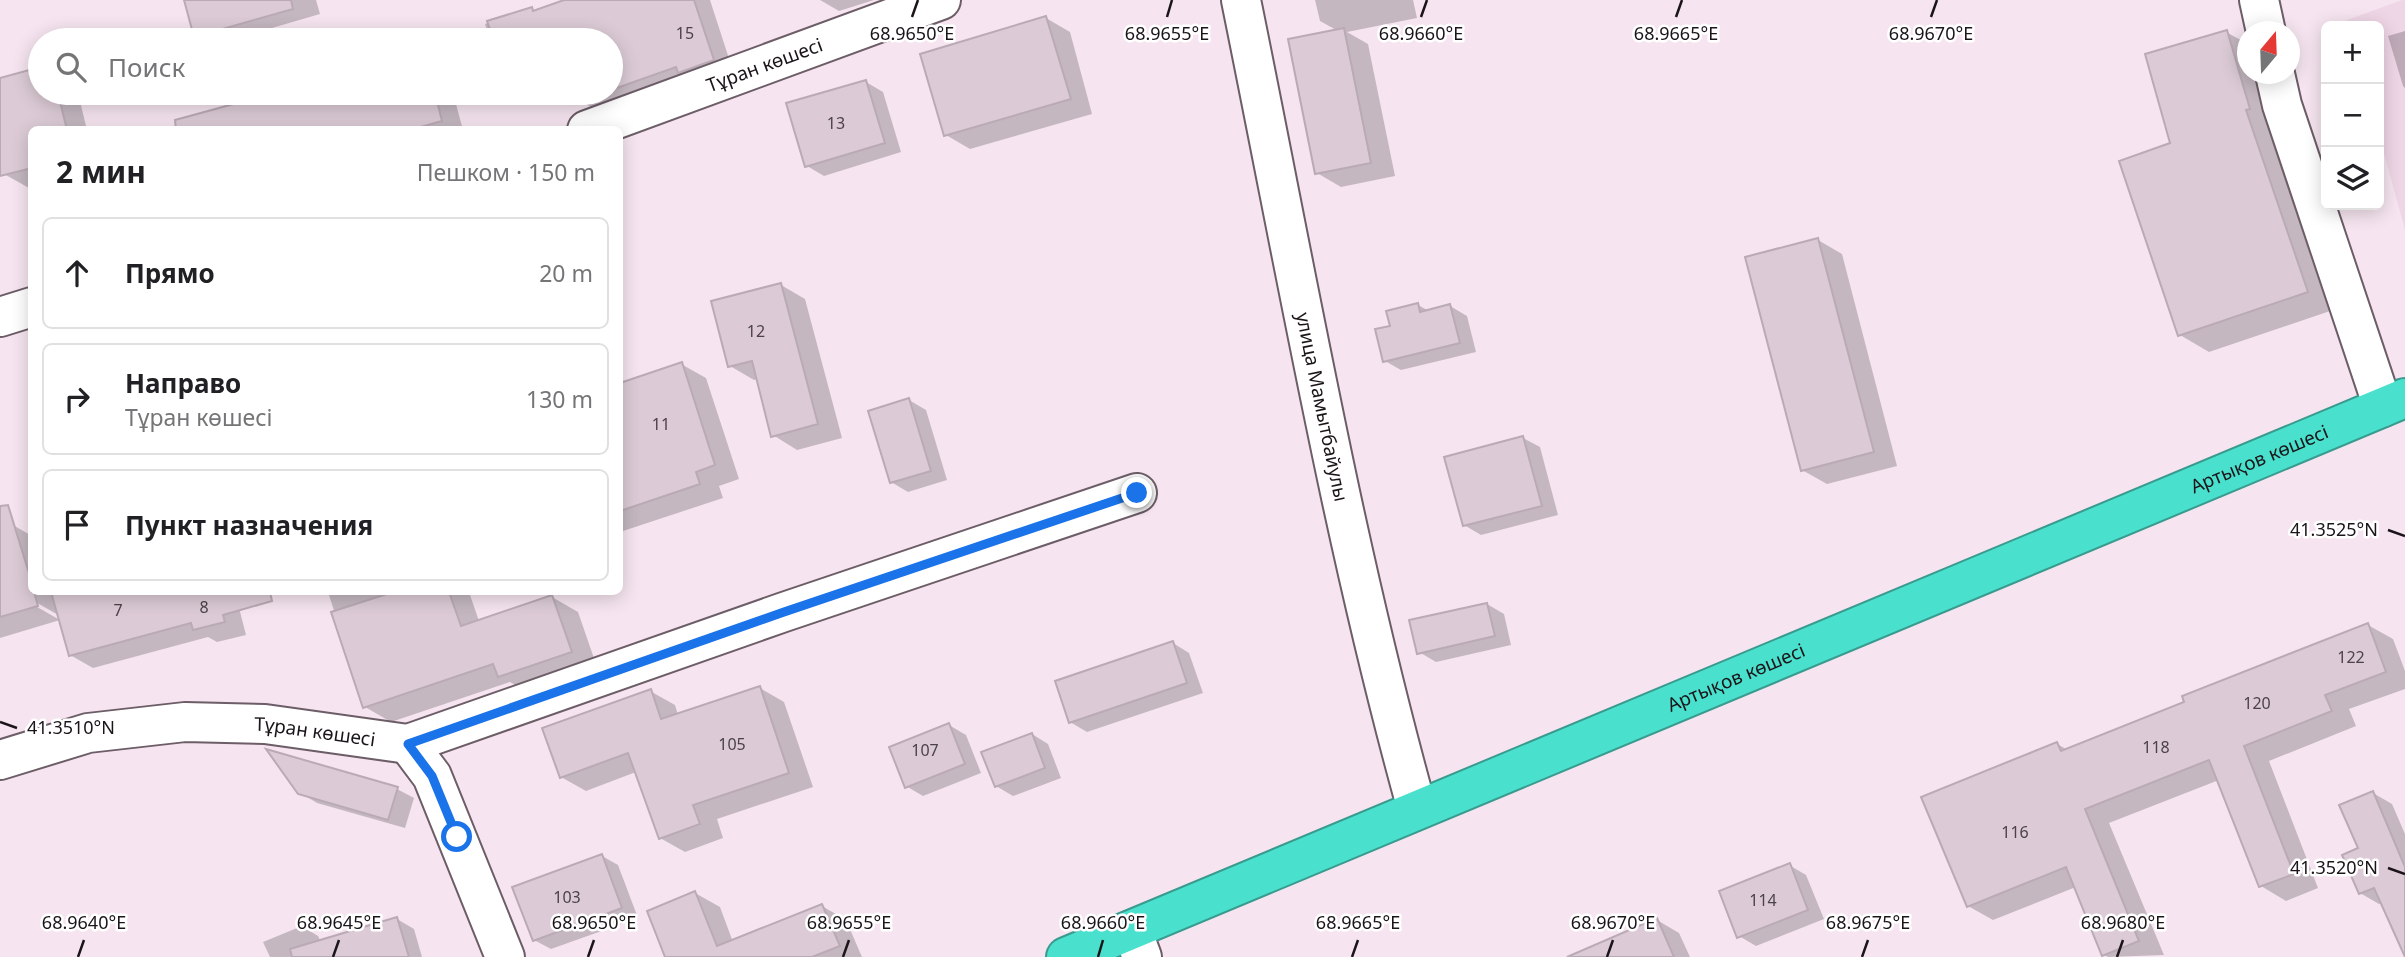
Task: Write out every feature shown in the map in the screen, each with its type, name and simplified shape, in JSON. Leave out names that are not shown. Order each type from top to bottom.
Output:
[{"type":"highway","name":"Артықов көшесі","points":[[1066,957],[1137,944],[1417,808],[2394,402]]},
{"type":"street","name":"Тұран көшесі","points":[[598,126],[941,0]]},
{"type":"street","name":"улица Мамытбайулы","points":[[1241,0],[1339,496],[1387,699],[1417,808]]},
{"type":"street","points":[[2259,0],[2264,21]]},
{"type":"street","points":[[2277,84],[2282,105],[2394,402]]},
{"type":"street","points":[[0,317],[28,308]]},
{"type":"street","name":"Тұран көшесі","points":[[0,760],[88,733],[185,722],[265,724],[408,744],[784,612],[1137,493]]},
{"type":"street","points":[[408,744],[432,776],[505,957]]},
{"type":"shaded area","points":[[2405,0],[2405,230],[2384,153],[2384,21],[2347,20]]},
{"type":"building","points":[[184,0],[291,0],[293,9],[226,28],[192,28]]},
{"type":"building","points":[[564,0],[694,0],[714,60],[678,73],[676,67],[623,86],[623,28],[490,28],[487,21],[532,7],[533,11]]},
{"type":"building","points":[[1046,16],[1071,99],[944,136],[920,54]]},
{"type":"building","points":[[1344,28],[1371,163],[1315,174],[1288,39]]},
{"type":"building","points":[[2227,30],[2237,64],[2237,84],[2243,84],[2250,109],[2246,110],[2308,292],[2178,336],[2119,161],[2170,143],[2145,54]]},
{"type":"building","points":[[28,70],[28,105],[61,105],[66,126],[28,126],[28,169],[0,176],[0,78]]},
{"type":"building","points":[[866,80],[885,143],[805,167],[786,103]]},
{"type":"building","points":[[230,105],[438,105],[442,121],[424,126],[176,126],[175,120]]},
{"type":"building","points":[[1818,238],[1874,452],[1801,471],[1745,257]]},
{"type":"building","points":[[781,283],[818,424],[771,437],[752,361],[728,367],[711,301]]},
{"type":"building","points":[[1418,303],[1420,312],[1450,304],[1460,343],[1383,362],[1375,329],[1390,326],[1386,311]]},
{"type":"building","points":[[682,362],[715,465],[696,472],[700,484],[623,510],[623,382]]},
{"type":"building","points":[[909,398],[931,471],[890,483],[868,411]]},
{"type":"building","points":[[1523,436],[1542,506],[1463,526],[1444,457]]},
{"type":"building","points":[[8,505],[28,570],[28,595],[35,595],[38,606],[0,617],[0,506]]},
{"type":"building","points":[[52,595],[271,595],[272,601],[223,615],[225,622],[193,630],[191,623],[69,656]]},
{"type":"building","points":[[384,595],[450,595],[461,626],[552,595],[572,652],[498,677],[493,664],[363,708],[331,612]]},
{"type":"building","points":[[1487,603],[1495,636],[1417,654],[1409,620]]},
{"type":"building","points":[[2368,623],[2386,672],[2325,695],[2332,711],[2244,746],[2294,874],[2259,887],[2209,760],[2085,809],[2139,941],[2102,956],[2066,867],[1967,907],[1921,797],[2057,742],[2061,751],[2184,702],[2182,696]]},
{"type":"building","points":[[1173,641],[1187,683],[1069,723],[1055,681]]},
{"type":"building","points":[[760,686],[789,773],[693,805],[700,824],[659,839],[628,753],[560,778],[542,728],[651,689],[661,719]]},
{"type":"building","points":[[949,723],[965,764],[905,788],[889,747]]},
{"type":"building","points":[[1032,733],[1045,768],[995,787],[981,752]]},
{"type":"building","points":[[266,749],[398,787],[388,820],[298,794]]},
{"type":"building","points":[[2373,791],[2405,867],[2405,957],[2374,888],[2359,894],[2342,855],[2358,848],[2339,805]]},
{"type":"building","points":[[602,854],[622,908],[533,941],[512,887]]},
{"type":"building","points":[[1790,863],[1808,910],[1737,938],[1719,891]]},
{"type":"building","points":[[695,891],[717,946],[822,904],[840,946],[812,957],[665,957],[647,911]]},
{"type":"building","points":[[397,917],[409,957],[292,957],[290,949]]},
{"type":"building","points":[[1657,918],[1674,957],[1567,957]]},
{"type":"route","points":[[457,837],[432,776],[408,744],[784,612],[1137,493]]}]
